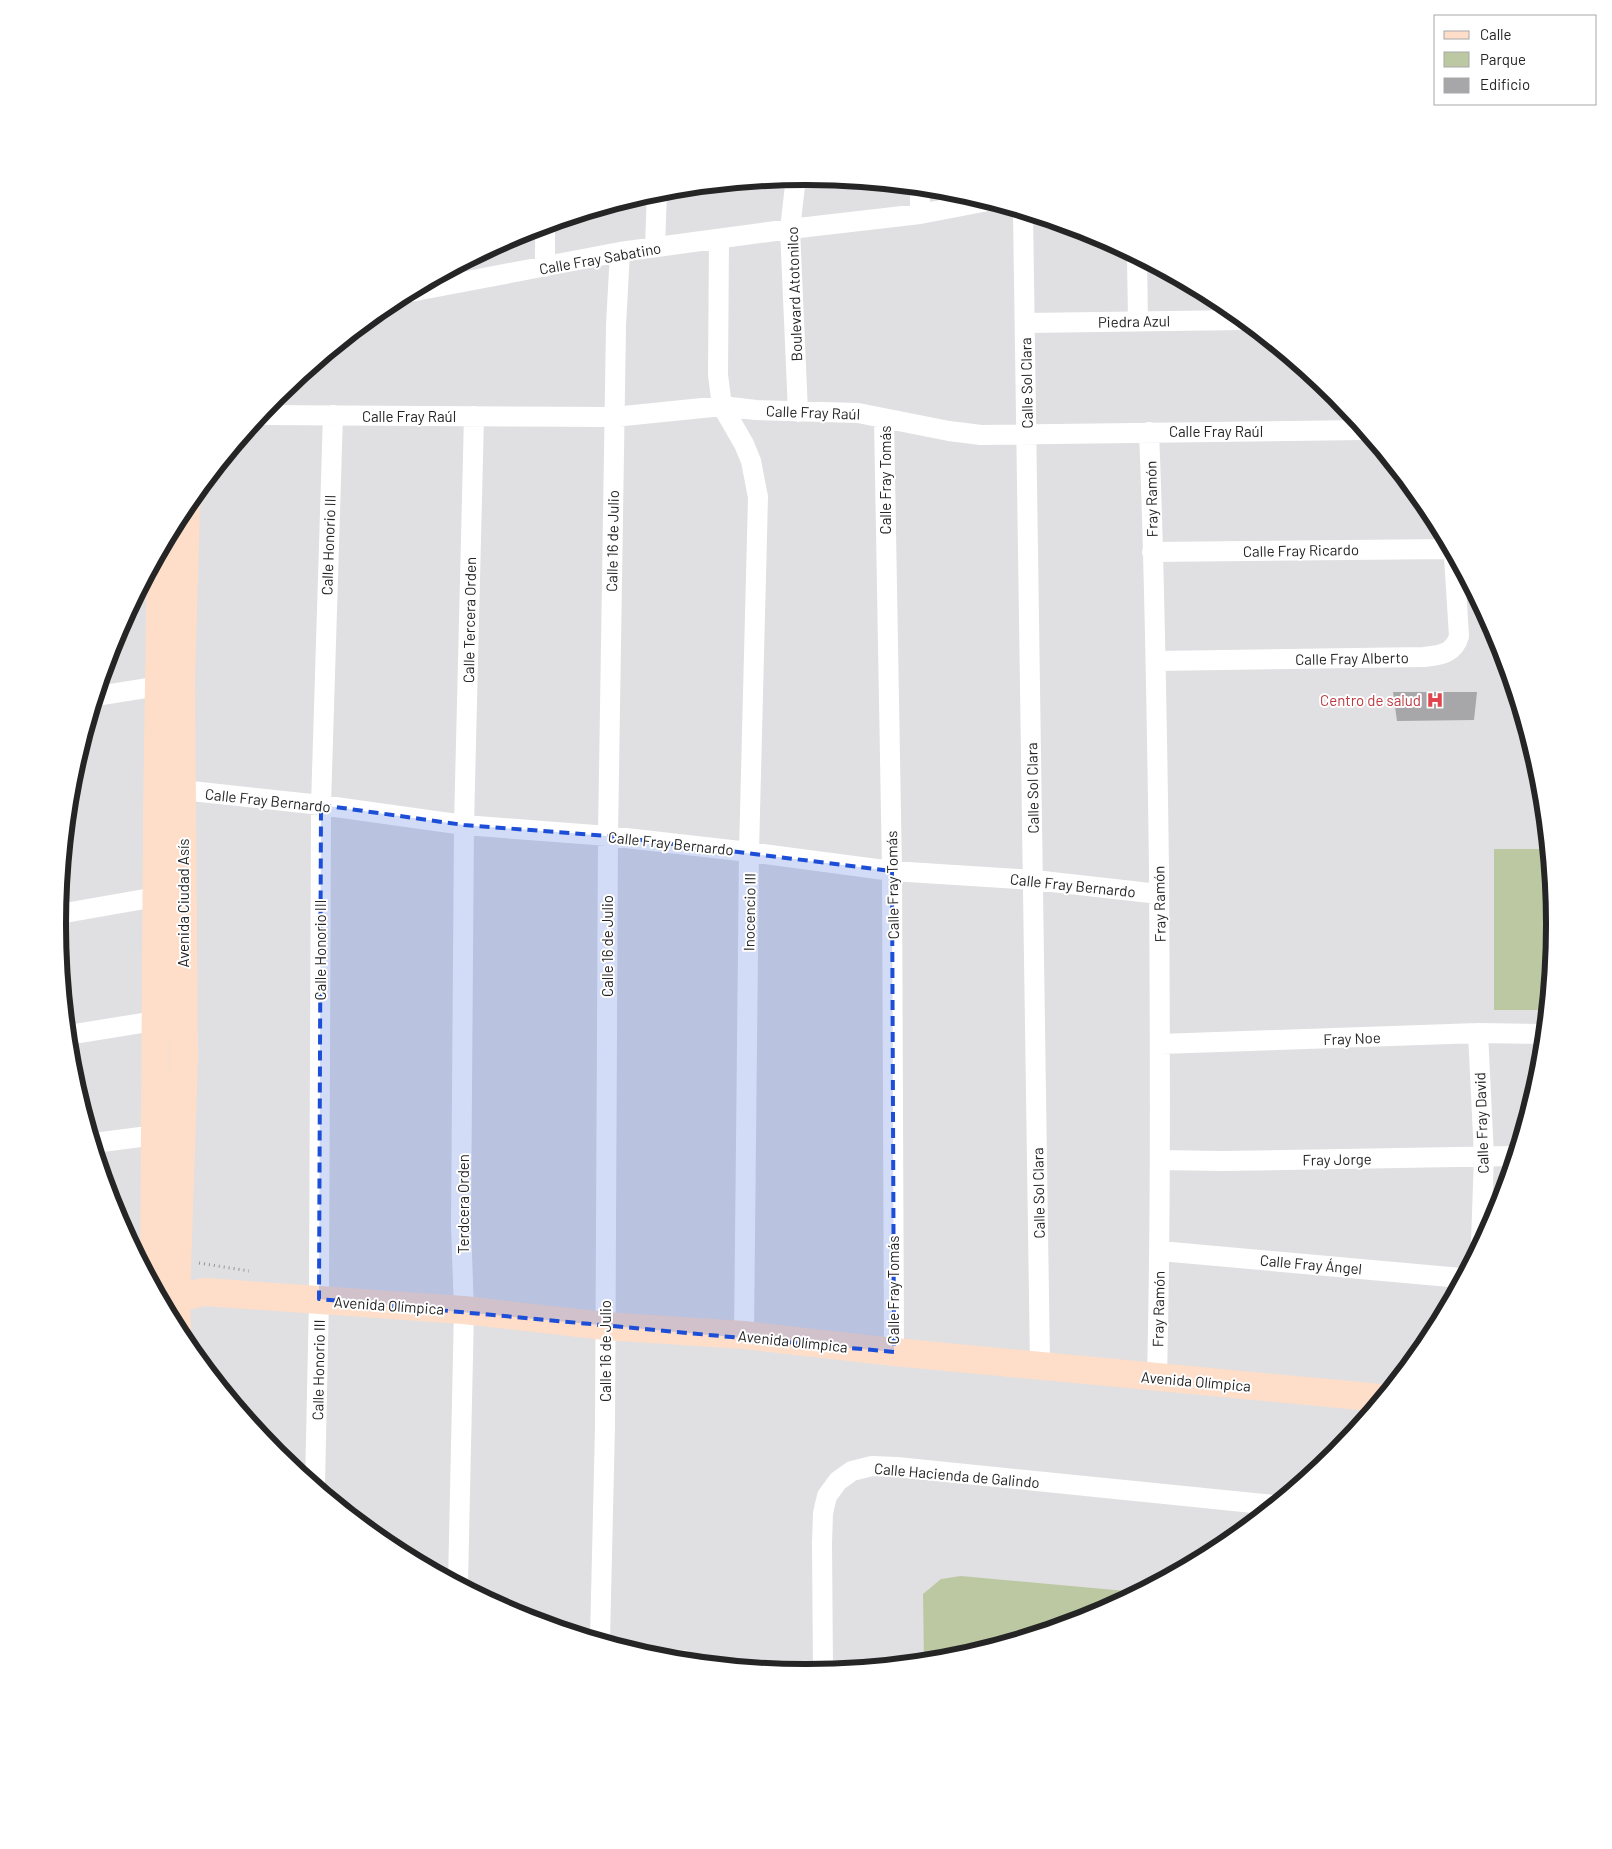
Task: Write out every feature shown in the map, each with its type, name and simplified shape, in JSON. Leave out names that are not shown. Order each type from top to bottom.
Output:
[{"type":"street","name":"Boulevard Atotonilco","points":[[795,185],[790,228],[798,412]]},
{"type":"street","points":[[920,194],[920,214]]},
{"type":"street","points":[[656,248],[657,200]]},
{"type":"street","name":"Calle Fray Sabatino","points":[[434,285],[545,267],[620,252],[790,228],[920,214],[972,204]]},
{"type":"street","name":"Calle Sol Clara","points":[[1023,218],[1040,1365]]},
{"type":"street","points":[[544,233],[545,267]]},
{"type":"street","points":[[719,239],[718,375],[722,406]]},
{"type":"street","name":"Calle 16 de Julio","points":[[600,1635],[614,417],[620,252]]},
{"type":"street","points":[[1137,263],[1138,320]]},
{"type":"street","name":"Piedra Azul","points":[[1025,323],[1232,320]]},
{"type":"street","name":"Calle Fray Raúl","points":[[270,415],[614,417],[722,406],[756,410],[858,413],[973,434],[1356,430]]},
{"type":"street","name":"Inocencio III","points":[[722,406],[744,444],[751,461],[758,497],[749,852],[744,1335]]},
{"type":"street","name":"Calle Honorio III","points":[[315,1478],[319,1299],[320,805],[332,415]]},
{"type":"street","name":"Calle Tercera Orden","points":[[464,825],[474,416]]},
{"type":"street","name":"Calle Fray Tomás","points":[[884,418],[892,871],[894,1352]]},
{"type":"street","name":"Fray Ramón","points":[[1149,432],[1156,661],[1159,894],[1160,1250],[1157,1377]]},
{"type":"street","name":"Avenida Ciudad Asís","points":[[163,1287],[156,1135],[156,897],[170,684],[184,525]]},
{"type":"street","name":"Calle Fray Ricardo","points":[[1152,552],[1443,548]]},
{"type":"street","name":"Avenida Ciudad Asís","points":[[162,561],[170,684],[182,790],[184,1060],[163,1287]]},
{"type":"street","name":"Calle Fray Alberto","points":[[1156,661],[1424,657],[1442,655],[1452,649],[1458,636],[1455,570]]},
{"type":"street","points":[[103,695],[170,684]]},
{"type":"street","name":"Calle Fray Bernardo","points":[[182,790],[320,805],[464,825],[608,836],[892,871],[1034,880],[1159,894]]},
{"type":"street","name":"Terdcera Orden","points":[[458,1577],[464,1310],[461,1226],[464,825]]},
{"type":"street","points":[[67,913],[156,897]]},
{"type":"street","points":[[75,1034],[155,1021]]},
{"type":"street","name":"Fray Noe","points":[[1160,1044],[1478,1033],[1537,1034]]},
{"type":"street","name":"Calle Fray David","points":[[1478,1033],[1484,1156],[1482,1224]]},
{"type":"street","points":[[100,1142],[156,1135]]},
{"type":"street","name":"Fray Jorge","points":[[1160,1160],[1221,1161],[1508,1156]]},
{"type":"street","name":"Calle Fray Ángel","points":[[1160,1250],[1456,1278]]},
{"type":"street","name":"Avenida Olímpica","points":[[163,1287],[204,1292],[464,1310],[605,1326],[744,1335],[894,1352],[1374,1397]]},
{"type":"street","name":"Calle Hacienda de Galindo","points":[[823,1664],[823,1513],[827,1496],[838,1481],[852,1471],[872,1466],[897,1467],[1265,1504]]},
{"type":"highlighted area","points":[[321,805],[464,825],[608,836],[892,871],[894,1352],[319,1299]]},
{"type":"green space","points":[[1494,849],[1541,849],[1546,925],[1540,1010],[1494,1010]]},
{"type":"green space","points":[[961,1576],[1126,1591],[1044,1625],[997,1639],[924,1654],[923,1594],[941,1579]]},
{"type":"building","name":"Centro de salud","points":[[1393,692],[1477,692],[1474,720],[1397,721]]},
{"type":"place","name":"Centro de salud","points":[[1435,700]]}]
